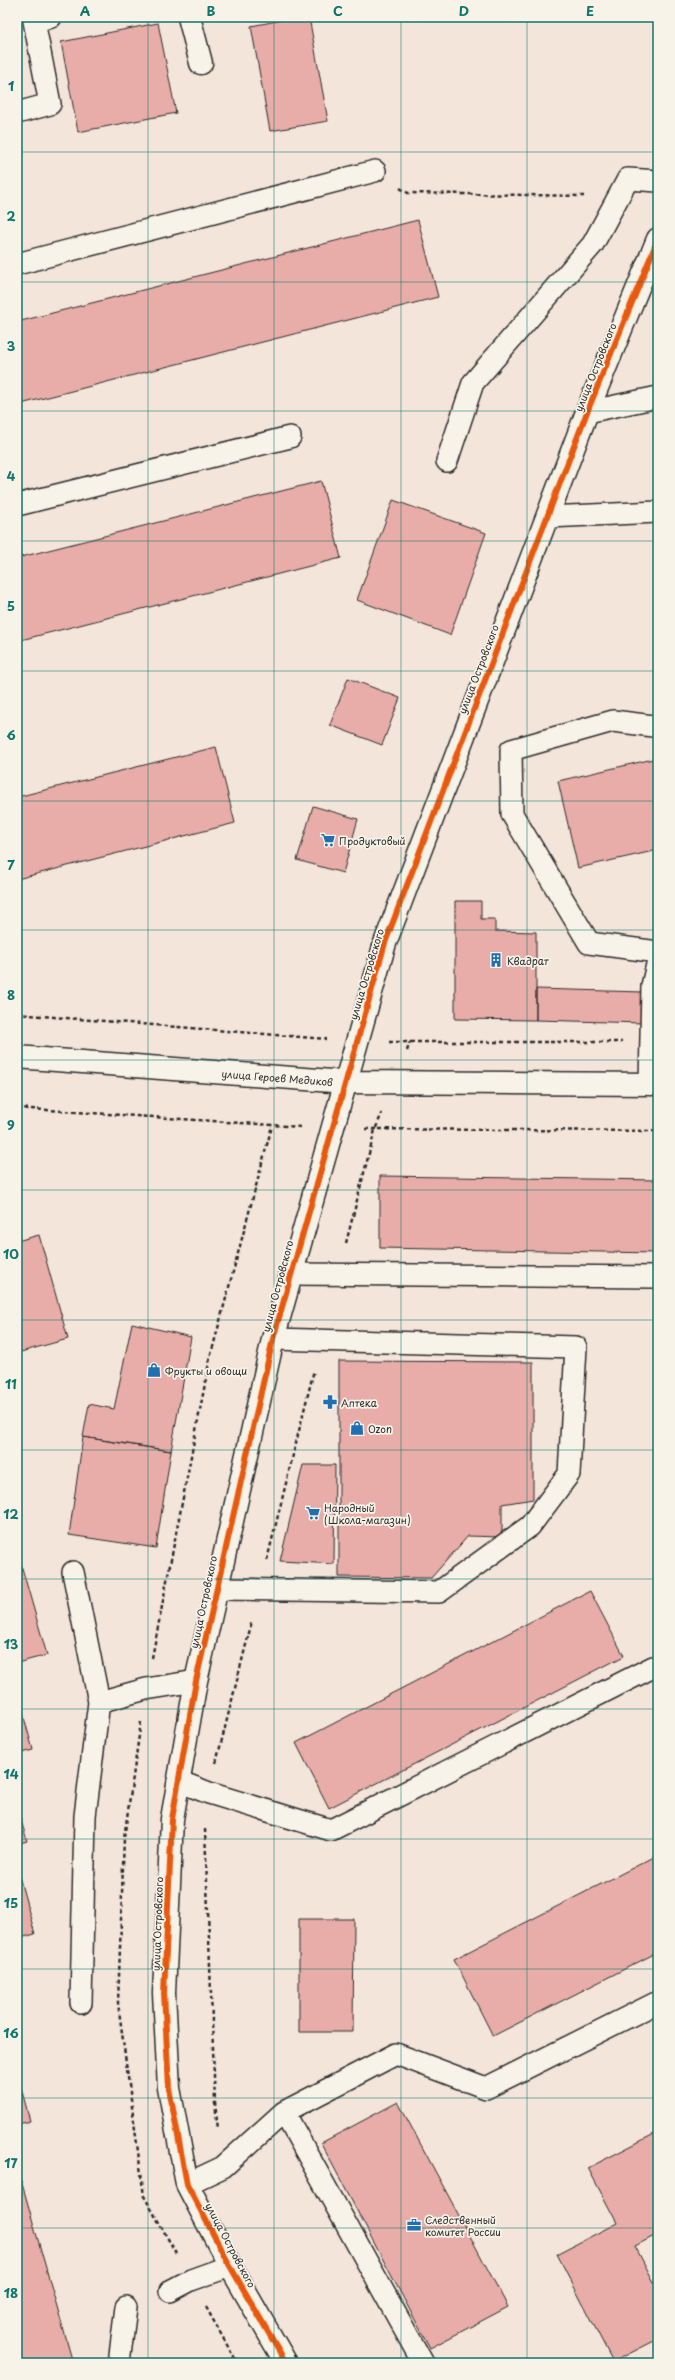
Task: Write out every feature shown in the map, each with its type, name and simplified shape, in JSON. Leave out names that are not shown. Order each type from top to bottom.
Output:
[{"type":"street","points":[[188,17],[201,63]]},
{"type":"street","name":"улица Островского","points":[[286,2363],[230,2266],[187,2184],[169,2088],[164,1993],[172,1819],[178,1782],[196,1681],[273,1339],[344,1082],[385,943],[548,517],[586,412],[658,239]]},
{"type":"street","name":"улица Героев Медиков","points":[[17,1057],[344,1082],[654,1084]]},
{"type":"lane","points":[[17,113],[50,104],[34,21],[51,17]]},
{"type":"lane","points":[[17,264],[375,171]]},
{"type":"lane","points":[[447,461],[474,382],[592,244],[628,179],[658,181]]},
{"type":"lane","points":[[586,412],[658,397]]},
{"type":"lane","points":[[17,506],[290,437]]},
{"type":"lane","points":[[548,517],[658,512]]},
{"type":"lane","points":[[653,726],[612,721],[511,750],[512,814],[589,942],[658,952]]},
{"type":"lane","points":[[654,1084],[652,986],[658,960]]},
{"type":"lane","points":[[290,1274],[658,1277]]},
{"type":"lane","points":[[216,1589],[439,1592],[530,1526],[569,1474],[576,1347],[273,1339]]},
{"type":"lane","points":[[73,1572],[99,1702],[85,1816],[81,2003]]},
{"type":"lane","points":[[178,1782],[209,1793],[332,1830],[653,1667]]},
{"type":"lane","points":[[99,1702],[146,1689],[196,1681]]},
{"type":"lane","points":[[187,2184],[223,2167],[284,2112],[396,2054],[486,2088],[658,2002]]},
{"type":"lane","points":[[284,2112],[423,2363]]},
{"type":"lane","points":[[170,2291],[191,2280],[230,2266]]},
{"type":"lane","points":[[120,2363],[126,2308]]},
{"type":"path","points":[[375,171],[408,193],[618,197]]},
{"type":"path","points":[[338,1274],[375,1130]]},
{"type":"path","points":[[223,2167],[215,2103],[204,1811],[322,1340]]},
{"type":"building","points":[[298,17],[309,17],[328,121],[270,131],[251,26]]},
{"type":"building","points":[[158,23],[176,113],[78,132],[61,42]]},
{"type":"building","points":[[418,220],[438,297],[17,405],[17,322]]},
{"type":"building","points":[[321,481],[341,558],[17,641],[17,558]]},
{"type":"building","points":[[393,500],[486,533],[450,635],[357,600]]},
{"type":"building","points":[[348,678],[400,698],[382,745],[330,725]]},
{"type":"building","points":[[216,747],[235,823],[17,879],[17,797]]},
{"type":"building","points":[[653,759],[658,782],[658,850],[578,868],[558,781]]},
{"type":"building","name":"Продуктовый","points":[[313,806],[358,819],[343,873],[297,860]]},
{"type":"building","name":"Квадрат","points":[[455,901],[481,901],[481,919],[495,919],[495,931],[536,932],[536,1020],[455,1019]]},
{"type":"building","points":[[536,989],[643,992],[643,1023],[536,1020]]},
{"type":"building","points":[[380,1176],[658,1180],[658,1253],[380,1248]]},
{"type":"building","points":[[39,1235],[68,1339],[17,1353],[17,1241]]},
{"type":"building","name":"Фрукты и овощи","points":[[132,1323],[191,1337],[171,1451],[83,1437],[89,1404],[114,1409]]},
{"type":"building","points":[[339,1361],[533,1362],[533,1499],[502,1504],[502,1537],[468,1536],[431,1578],[339,1577]]},
{"type":"building","points":[[83,1437],[171,1451],[156,1548],[69,1535]]},
{"type":"building","name":"Народный (Школа-магазин)","points":[[303,1465],[335,1465],[334,1564],[280,1561]]},
{"type":"building","points":[[20,1561],[47,1655],[17,1663],[17,1562]]},
{"type":"building","points":[[590,1591],[624,1656],[329,1808],[296,1743]]},
{"type":"building","points":[[17,1692],[33,1750],[17,1754]]},
{"type":"building","points":[[17,1806],[27,1841],[17,1844]]},
{"type":"building","points":[[658,1855],[658,1952],[493,2036],[454,1959]]},
{"type":"building","points":[[17,1869],[35,1934],[17,1939]]},
{"type":"building","points":[[299,1919],[354,1919],[353,2032],[299,2032]]},
{"type":"building","points":[[17,2073],[30,2121],[17,2124]]},
{"type":"building","name":"Следственный комитет России","points":[[398,2102],[508,2307],[430,2348],[321,2143]]},
{"type":"building","points":[[658,2132],[658,2234],[635,2246],[658,2290],[658,2339],[613,2362],[557,2254],[617,2223],[588,2168]]},
{"type":"building","points":[[17,2166],[73,2363],[17,2363]]},
{"type":"cycle path","points":[[286,2363],[230,2266],[187,2184],[169,2088],[164,1993],[172,1819],[196,1681],[273,1339],[385,943],[587,412],[658,239]]},
{"type":"place","name":"Продуктовый","points":[[328,840]]},
{"type":"place","name":"Квадрат","points":[[496,960]]},
{"type":"place","name":"Фрукты и овощи","points":[[154,1370]]},
{"type":"place","name":"Аптека","points":[[330,1402]]},
{"type":"place","name":"Ozon","points":[[357,1428]]},
{"type":"place","name":"Народный (Школа-магазин)","points":[[313,1513]]},
{"type":"place","name":"Следственный комитет России","points":[[414,2225]]}]
